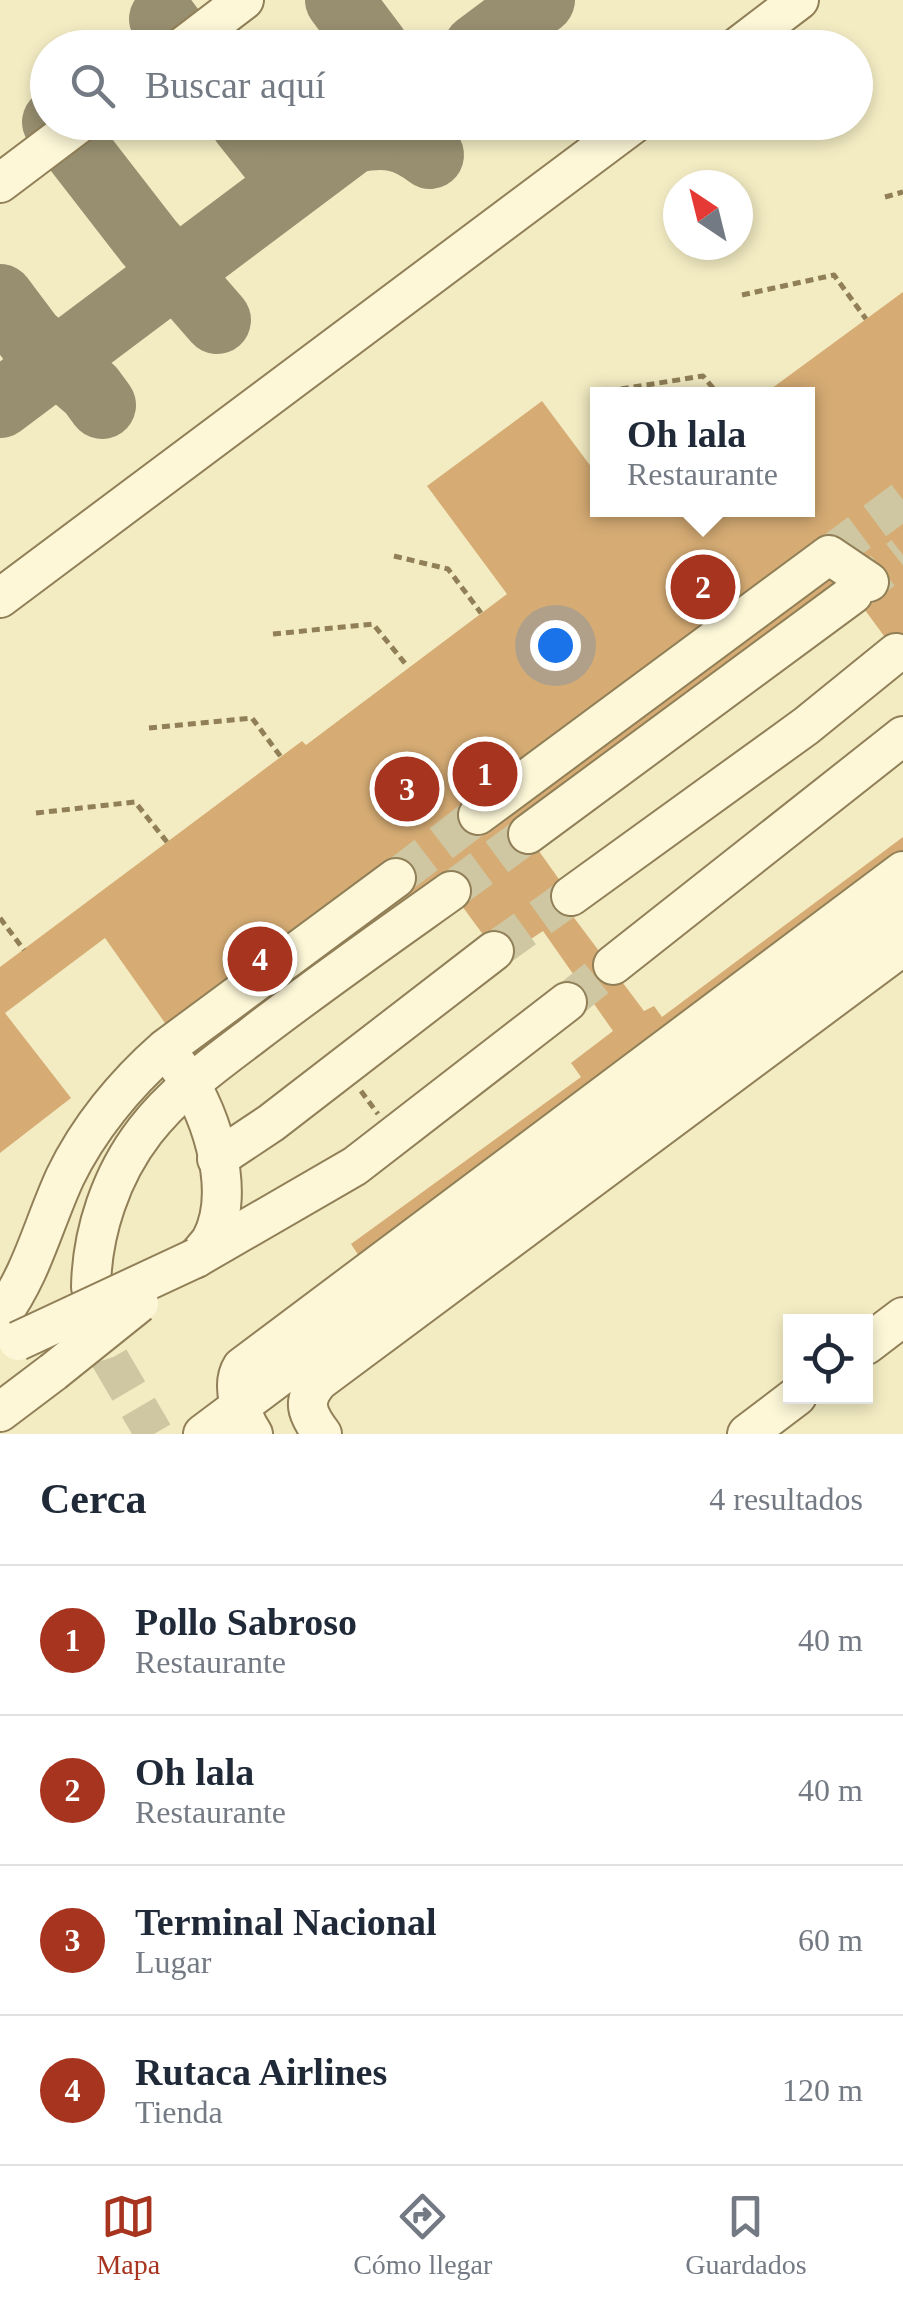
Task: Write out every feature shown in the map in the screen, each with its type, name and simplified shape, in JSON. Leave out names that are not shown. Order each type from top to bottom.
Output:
[{"type":"lane","points":[[205,30],[244,0]]},
{"type":"lane","points":[[760,30],[799,0]]},
{"type":"lane","points":[[0,183],[57,140]]},
{"type":"lane","points":[[0,598],[612,140]]},
{"type":"lane","points":[[478,815],[828,556],[861,588],[528,834]]},
{"type":"lane","points":[[571,896],[806,726],[896,653]]},
{"type":"lane","points":[[631,758],[672,673]]},
{"type":"lane","points":[[613,964],[903,736]]},
{"type":"lane","points":[[225,1427],[242,1367],[903,871]]},
{"type":"lane","points":[[6,1335],[65,1178],[78,1153],[140,1071],[396,878]]},
{"type":"lane","points":[[92,1287],[95,1242],[120,1170],[144,1132],[192,1082],[461,884],[321,932]]},
{"type":"lane","points":[[225,1427],[903,909]]},
{"type":"lane","points":[[322,1434],[306,1406],[307,1396],[319,1380],[903,946]]},
{"type":"lane","points":[[217,1160],[494,950]]},
{"type":"lane","points":[[6,1335],[107,1302],[196,1258],[354,1166],[567,1002]]},
{"type":"lane","points":[[0,1412],[196,1258],[210,1240],[221,1206],[217,1160],[206,1111],[192,1082],[165,1049]]},
{"type":"lane","points":[[873,1340],[903,1317]]},
{"type":"lane","points":[[747,1434],[786,1404]]},
{"type":"path","points":[[885,197],[903,192]]},
{"type":"path","points":[[742,295],[834,274],[866,319]]},
{"type":"path","points":[[633,387],[703,376],[712,387]]},
{"type":"path","points":[[394,556],[448,569],[480,613]]},
{"type":"path","points":[[273,634],[373,624],[408,667]]},
{"type":"path","points":[[149,728],[252,718],[281,757]]},
{"type":"path","points":[[36,814],[135,802],[167,842]]},
{"type":"path","points":[[0,918],[24,950]]},
{"type":"building","points":[[903,292],[903,657],[862,606],[531,840],[571,896],[569,911],[644,1011],[654,1006],[662,1017],[903,837],[903,873],[369,1271],[351,1244],[581,1077],[571,1063],[613,1031],[543,931],[501,959],[448,887],[202,1059],[165,1023],[105,938],[5,1013],[71,1098],[0,1153],[0,967],[302,741],[306,745],[507,594],[427,486],[542,401],[590,465],[590,517],[815,517],[815,387],[774,387]]},
{"type":"taxiway","points":[[339,0],[362,30]]},
{"type":"taxiway","points":[[501,30],[541,0]]},
{"type":"taxiway","points":[[163,19],[171,30]]},
{"type":"taxiway","points":[[70,140],[149,242],[217,320]]},
{"type":"taxiway","points":[[258,140],[272,157]]},
{"type":"taxiway","points":[[0,404],[352,140]]},
{"type":"taxiway","points":[[403,140],[430,155]]},
{"type":"taxiway","points":[[0,298],[30,338],[91,390],[102,405]]},
{"type":"tunnel","points":[[829,555],[903,500]]},
{"type":"tunnel","points":[[853,594],[903,555]]},
{"type":"tunnel","points":[[396,878],[478,815]]},
{"type":"tunnel","points":[[451,891],[528,834]]},
{"type":"tunnel","points":[[494,951],[571,896]]},
{"type":"tunnel","points":[[567,1002],[613,965]]},
{"type":"tunnel","points":[[92,1304],[110,1359],[154,1434]]},
{"type":"place","name":"Oh lala","points":[[703,587]]},
{"type":"place","name":"Pollo Sabroso","points":[[485,774]]},
{"type":"place","name":"Terminal Nacional","points":[[407,789]]},
{"type":"place","name":"Rutaca Airlines","points":[[260,959]]}]
